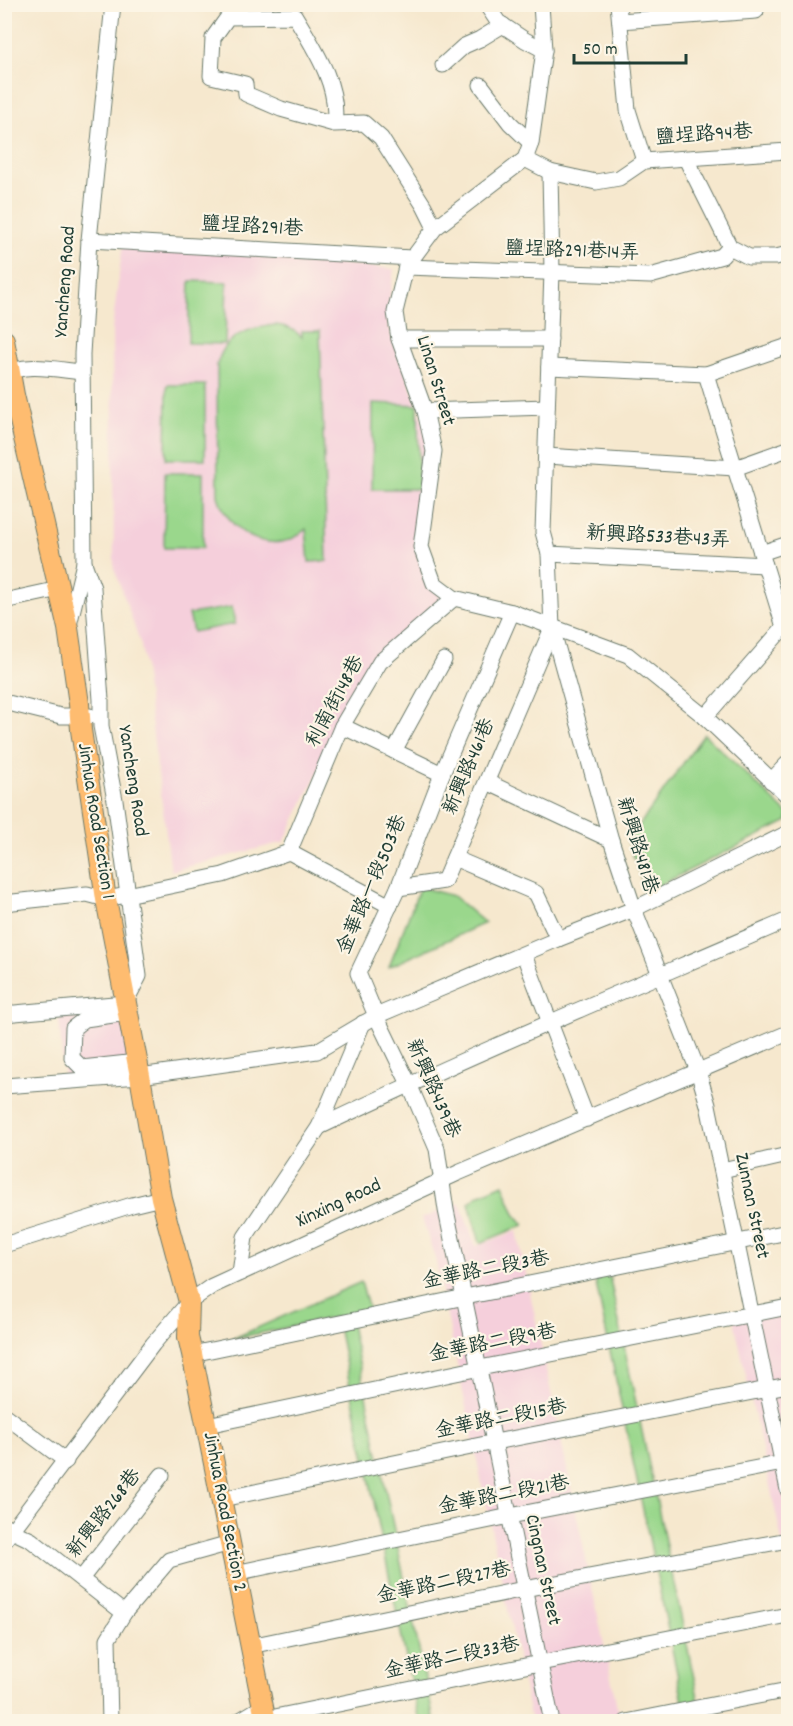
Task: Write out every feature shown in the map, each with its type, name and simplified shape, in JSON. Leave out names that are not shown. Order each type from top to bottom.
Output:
[{"type":"main road","name":"Jinhua Road Section 1","points":[[4,340],[7,374],[68,628],[106,899],[161,1198],[189,1302]]},
{"type":"main road","name":"Jinhua Road Section 2","points":[[189,1302],[188,1337],[264,1716]]},
{"type":"street","name":"Yancheng Road","points":[[68,628],[84,563],[81,372],[89,240],[113,4]]},
{"type":"street","points":[[486,4],[498,22],[544,50]]},
{"type":"street","points":[[525,159],[531,143],[544,50],[541,4]]},
{"type":"street","points":[[618,4],[628,110],[644,161]]},
{"type":"street","points":[[620,21],[756,11]]},
{"type":"street","points":[[334,124],[336,111],[324,66],[295,16],[228,17],[213,38],[211,76],[245,84],[246,94],[281,109],[334,124],[364,123],[381,138],[415,190],[435,228]]},
{"type":"street","points":[[444,65],[464,46],[503,25]]},
{"type":"street","points":[[481,85],[510,123],[531,143]]},
{"type":"street","name":"鹽埕路94巷","points":[[525,159],[550,172],[596,182],[619,178],[644,161],[789,151]]},
{"type":"street","name":"Linan Street","points":[[525,159],[435,228],[409,262],[395,312],[399,339],[425,411],[434,451],[421,547],[434,583],[454,598],[512,612],[628,655],[705,717],[789,796]]},
{"type":"street","points":[[686,159],[730,247],[749,256],[789,254]]},
{"type":"street","points":[[550,172],[552,272],[543,532],[549,554],[552,628]]},
{"type":"street","name":"鹽埕路291巷","points":[[89,240],[409,262]]},
{"type":"street","name":"鹽埕路291巷14弄","points":[[409,262],[650,276],[722,256],[730,247]]},
{"type":"street","points":[[399,339],[550,339]]},
{"type":"street","points":[[549,368],[706,374],[789,346]]},
{"type":"street","points":[[7,374],[33,367],[81,372]]},
{"type":"street","points":[[705,717],[786,626],[706,374]]},
{"type":"street","points":[[425,411],[547,407]]},
{"type":"street","points":[[546,456],[735,468],[789,449]]},
{"type":"street","name":"新興路533巷43弄","points":[[549,554],[763,559],[789,544]]},
{"type":"street","name":"Yancheng Road","points":[[84,563],[93,588],[101,726],[116,800],[139,976],[126,1008]]},
{"type":"street","points":[[4,601],[59,589]]},
{"type":"street","name":"利南街148巷","points":[[289,852],[342,726],[380,662],[454,598]]},
{"type":"street","name":"金華路一段503巷","points":[[370,1020],[358,973],[398,888],[442,774],[512,612]]},
{"type":"street","name":"新興路461巷","points":[[398,888],[444,881],[552,628]]},
{"type":"street","name":"新興路481巷","points":[[552,628],[611,840],[659,976],[698,1071]]},
{"type":"street","points":[[394,751],[444,660]]},
{"type":"street","points":[[4,702],[61,716],[100,716]]},
{"type":"street","points":[[342,726],[442,774]]},
{"type":"street","points":[[771,780],[789,763]]},
{"type":"street","points":[[487,782],[611,840]]},
{"type":"street","points":[[4,1086],[138,1069],[317,1051],[370,1020],[558,939],[634,909],[789,833]]},
{"type":"street","points":[[4,903],[87,894],[106,899],[223,875],[289,852],[390,906]]},
{"type":"street","points":[[454,858],[536,893],[558,939]]},
{"type":"street","points":[[319,1126],[549,1022],[789,920]]},
{"type":"street","points":[[524,955],[587,1119]]},
{"type":"street","points":[[4,1014],[126,1008]]},
{"type":"street","points":[[126,1008],[85,1019],[73,1028],[72,1058],[82,1068],[138,1069]]},
{"type":"street","points":[[240,1273],[245,1237],[319,1126],[370,1020]]},
{"type":"street","name":"新興路439巷","points":[[370,1020],[409,1084],[437,1149],[443,1180]]},
{"type":"street","name":"Xinxing Road","points":[[7,1532],[66,1461],[153,1344],[189,1302],[212,1286],[443,1180],[789,1033]]},
{"type":"street","name":"Zunnan Street","points":[[698,1071],[708,1105],[789,1490]]},
{"type":"street","points":[[722,1170],[789,1155]]},
{"type":"street","name":"Cingnan Street","points":[[443,1180],[446,1210],[552,1722]]},
{"type":"street","points":[[4,1245],[161,1198]]},
{"type":"street","name":"金華路二段3巷","points":[[192,1354],[789,1232]]},
{"type":"street","name":"金華路二段9巷","points":[[207,1425],[789,1307]]},
{"type":"street","name":"金華路二段15巷","points":[[222,1499],[495,1442],[789,1385]]},
{"type":"street","points":[[4,1414],[66,1461]]},
{"type":"street","name":"金華路二段21巷","points":[[235,1573],[783,1463]]},
{"type":"street","name":"新興路268巷","points":[[81,1579],[162,1475]]},
{"type":"street","name":"新興路268巷","points":[[7,1532],[31,1540],[124,1613]]},
{"type":"street","name":"金華路二段27巷","points":[[250,1646],[524,1589],[789,1540]]},
{"type":"street","points":[[110,1722],[108,1639],[124,1613],[169,1560],[230,1543]]},
{"type":"street","name":"金華路二段33巷","points":[[237,1722],[789,1615]]},
{"type":"street","points":[[626,1722],[789,1690]]},
{"type":"shaded area","points":[[123,243],[394,269],[388,328],[430,442],[425,558],[453,599],[373,658],[284,842],[171,871],[141,645],[114,568],[112,330]]},
{"type":"shaded area","points":[[123,1005],[134,1070],[64,1076],[58,1012]]},
{"type":"shaded area","points":[[460,1203],[476,1246],[517,1231],[620,1721],[531,1721],[436,1262],[422,1218]]},
{"type":"shaded area","points":[[788,1308],[788,1569],[734,1320]]},
{"type":"green space","points":[[190,281],[227,282],[225,344],[188,343]]},
{"type":"green space","points":[[275,325],[290,328],[302,337],[302,331],[320,331],[327,561],[309,562],[306,529],[291,539],[281,542],[250,537],[227,516],[218,496],[217,365],[226,347],[238,335],[255,328]]},
{"type":"green space","points":[[167,385],[205,385],[205,459],[166,459]]},
{"type":"green space","points":[[373,403],[418,405],[419,489],[372,489]]},
{"type":"green space","points":[[165,473],[203,473],[203,548],[164,548]]},
{"type":"green space","points":[[232,607],[235,624],[193,632],[189,614]]},
{"type":"green space","points":[[704,734],[788,814],[788,821],[646,892],[628,841]]},
{"type":"green space","points":[[420,887],[453,896],[485,923],[389,967]]},
{"type":"green space","points":[[503,1184],[515,1214],[524,1225],[480,1243],[469,1203],[478,1195]]},
{"type":"green space","points":[[608,1270],[703,1721],[687,1721],[594,1274]]},
{"type":"green space","points":[[361,1282],[369,1310],[349,1315],[434,1721],[419,1721],[336,1317],[232,1339]]}]
